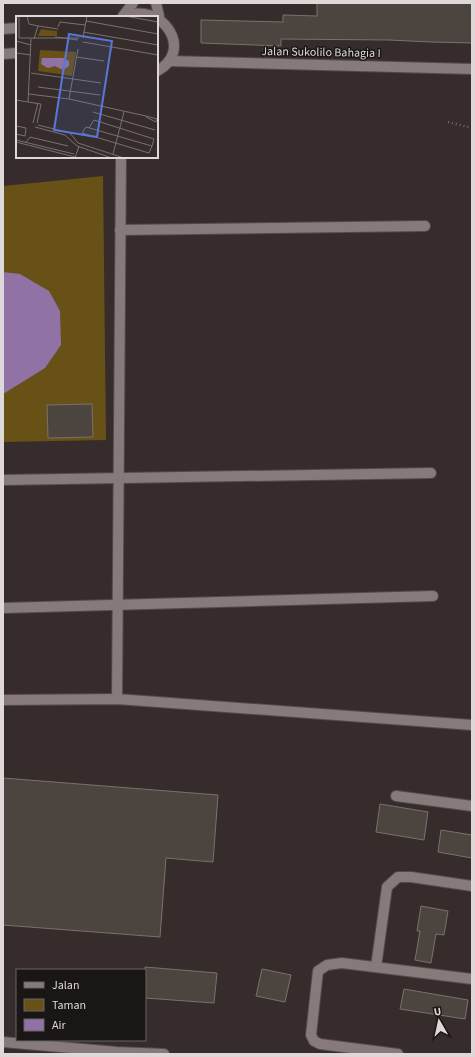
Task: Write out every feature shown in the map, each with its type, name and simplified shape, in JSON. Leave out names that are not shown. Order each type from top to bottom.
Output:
[{"type":"street","points":[[124,16],[133,3]]},
{"type":"street","points":[[156,3],[159,16]]},
{"type":"street","points":[[125,16],[132,12],[146,11],[159,16],[168,24],[174,36],[174,49],[169,61],[158,71]]},
{"type":"street","points":[[3,29],[16,28]]},
{"type":"street","points":[[3,54],[16,53]]},
{"type":"street","name":"Jalan Sukolilo Bahagia I","points":[[169,61],[472,69]]},
{"type":"street","points":[[117,699],[121,158]]},
{"type":"street","points":[[120,230],[425,226]]},
{"type":"street","points":[[3,480],[431,473]]},
{"type":"street","points":[[3,608],[433,596]]},
{"type":"street","points":[[3,700],[117,699],[472,725]]},
{"type":"street","points":[[396,796],[472,806]]},
{"type":"street","points":[[376,967],[387,887],[398,877],[411,877],[472,886]]},
{"type":"street","points":[[398,1054],[320,1044],[314,1041],[311,1034],[318,971],[327,965],[342,963],[472,979]]},
{"type":"street","points":[[3,1042],[117,1052],[164,1054]]},
{"type":"path","points":[[448,122],[472,128]]},
{"type":"green space","points":[[103,176],[106,440],[3,442],[3,186]]},
{"type":"water","points":[[3,272],[20,274],[49,291],[60,311],[61,345],[45,368],[3,394]]},
{"type":"building","points":[[317,3],[472,3],[472,43],[389,40],[281,39],[281,46],[201,43],[201,20],[283,22],[283,15],[317,16]]},
{"type":"building","points":[[92,404],[93,437],[48,438],[47,405]]},
{"type":"building","points":[[3,778],[218,795],[213,862],[166,858],[160,937],[3,925]]},
{"type":"building","points":[[380,804],[428,812],[424,840],[376,832]]},
{"type":"building","points":[[441,830],[472,835],[472,858],[438,852]]},
{"type":"building","points":[[421,906],[448,911],[444,935],[436,934],[431,963],[415,960],[420,931],[417,931]]},
{"type":"building","points":[[145,967],[217,973],[214,1003],[146,998]]},
{"type":"building","points":[[262,969],[291,975],[285,1002],[256,996]]},
{"type":"building","points":[[404,989],[468,1000],[465,1019],[400,1009]]}]
